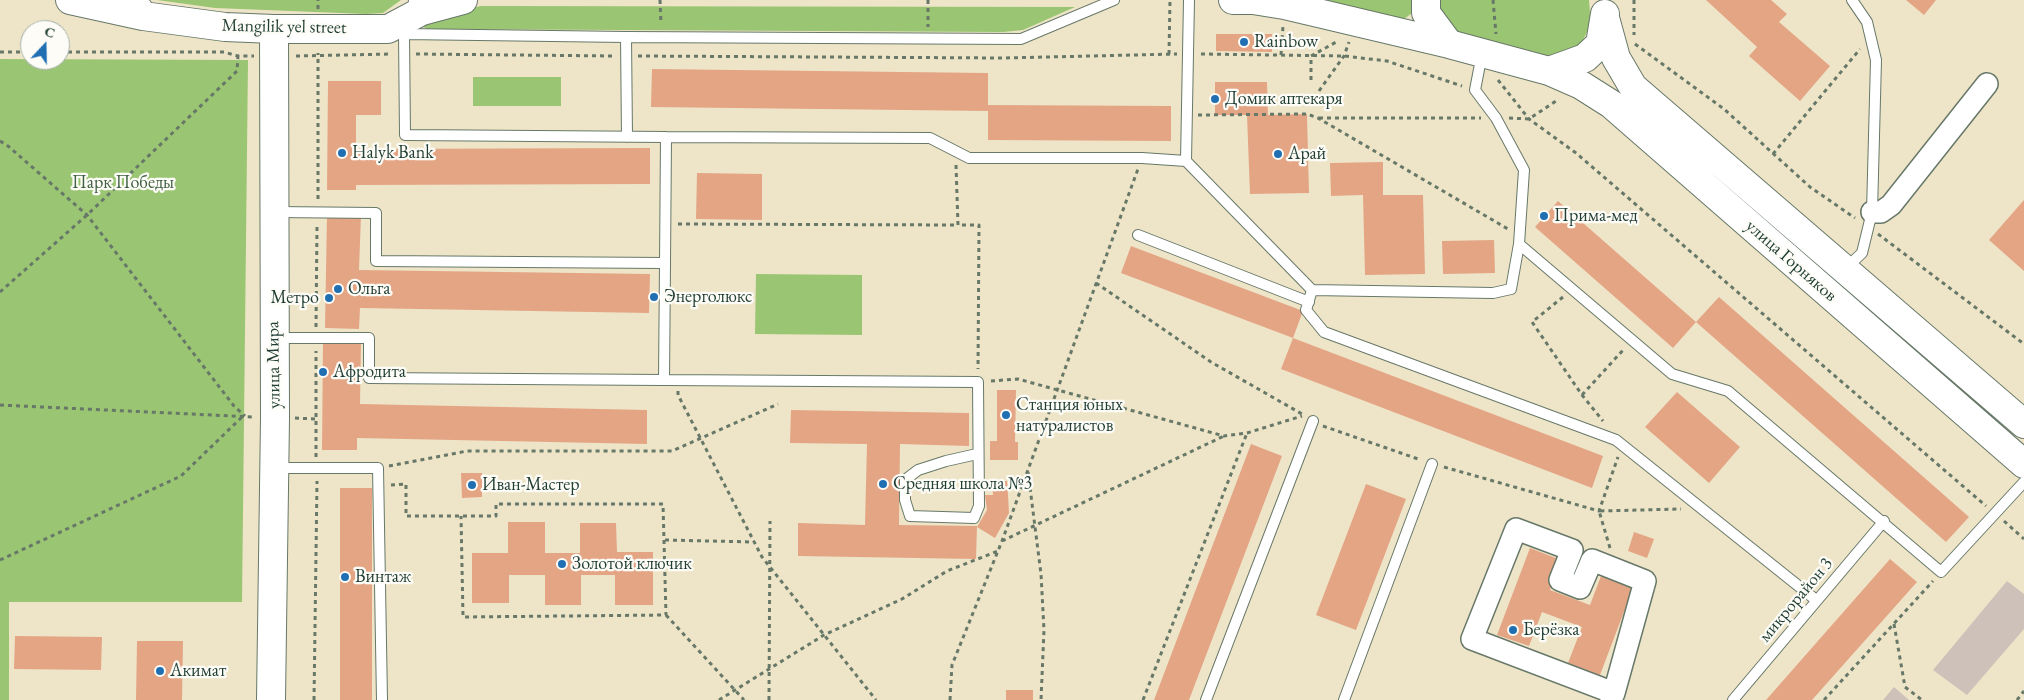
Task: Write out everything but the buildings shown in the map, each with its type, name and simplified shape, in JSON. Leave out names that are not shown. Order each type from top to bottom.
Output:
[{"type":"street","name":"Mangilik yel street","points":[[70,0],[137,8],[225,27],[396,31],[422,6],[463,0]]},
{"type":"street","points":[[1234,0],[1253,0],[1284,5],[1450,44],[1549,70],[1584,58],[1600,44],[1605,9]]},
{"type":"street","points":[[1426,0],[1426,12],[1450,44]]},
{"type":"street","name":"улица Горняков","points":[[1605,9],[1616,58],[1633,87],[2024,424]]},
{"type":"street","name":"улица Мира","points":[[271,700],[274,468],[274,29]]},
{"type":"street","name":"улица Горняков","points":[[1549,70],[1581,85],[1611,104],[2024,464]]},
{"type":"street","points":[[1871,220],[1891,204],[1987,84]]},
{"type":"street","points":[[1516,529],[1572,550],[1560,580],[1580,588],[1592,560],[1645,581],[1612,696],[1472,639],[1516,529]]},
{"type":"lane","points":[[1114,0],[1021,39],[626,37],[396,31],[404,54],[405,135],[930,138],[969,158],[1142,158],[1186,161],[1312,290],[1493,292],[1511,289],[1520,240],[1524,170],[1496,118],[1474,90],[1482,53]]},
{"type":"lane","points":[[1186,161],[1189,0]]},
{"type":"lane","points":[[1845,270],[1862,253],[1871,220],[1876,60],[1867,22],[1855,1]]},
{"type":"lane","points":[[626,37],[628,56],[626,137]]},
{"type":"lane","points":[[664,380],[666,137]]},
{"type":"lane","points":[[275,212],[376,213],[376,261],[665,263]]},
{"type":"lane","points":[[1138,235],[1309,302]]},
{"type":"lane","points":[[1520,240],[1573,290],[1672,374],[1728,391],[1884,521],[1941,572],[2024,482]]},
{"type":"lane","points":[[1312,290],[1306,310],[1324,332],[1616,440],[1816,600]]},
{"type":"lane","points":[[274,338],[369,338],[369,378],[978,382],[978,506],[974,518],[910,516],[904,500],[905,480],[918,470],[946,460],[977,454]]},
{"type":"lane","points":[[1206,700],[1314,421]]},
{"type":"lane","points":[[1344,700],[1432,464]]},
{"type":"lane","points":[[274,468],[378,468],[382,700]]},
{"type":"lane","name":"микрорайон 3","points":[[1733,700],[1884,521]]},
{"type":"path","points":[[1169,54],[1170,0]]},
{"type":"path","points":[[1634,0],[1634,43],[1724,109],[1810,187],[1871,220],[2024,344]]},
{"type":"path","points":[[1773,154],[1871,37]]},
{"type":"path","points":[[1320,92],[1344,56],[1350,40]]},
{"type":"path","points":[[314,700],[318,49]]},
{"type":"path","points":[[0,52],[20,52]]},
{"type":"path","points":[[70,52],[224,52],[238,56],[404,54],[628,56],[660,54],[1004,58],[1169,54],[1344,56],[1387,61],[1474,90],[1498,79]]},
{"type":"path","points":[[0,292],[87,215],[237,71],[238,56]]},
{"type":"path","points":[[1187,115],[1307,114],[1318,118],[1520,240]]},
{"type":"path","points":[[1318,118],[1529,119],[1576,153],[2024,539]]},
{"type":"path","points":[[0,142],[8,146],[87,215],[234,406],[245,416],[180,476],[0,560]]},
{"type":"path","points":[[956,151],[958,225]]},
{"type":"path","points":[[950,700],[952,665],[1002,541],[1142,158]]},
{"type":"path","points":[[665,224],[979,225],[978,382],[1018,379],[1224,436]]},
{"type":"path","points":[[1096,283],[1211,362],[1324,427],[1432,464],[1599,511],[1701,508]]},
{"type":"path","points":[[1573,290],[1532,322],[1582,395],[1622,445],[1599,511],[1617,570]]},
{"type":"path","points":[[1582,395],[1632,340]]},
{"type":"path","points":[[678,380],[678,396],[769,565],[876,700]]},
{"type":"path","points":[[0,404],[242,417]]},
{"type":"path","points":[[378,468],[467,451],[672,451],[778,404]]},
{"type":"path","points":[[1002,541],[1224,436],[1247,433],[1304,416]]},
{"type":"path","points":[[1142,700],[1247,433]]},
{"type":"path","points":[[1028,471],[1036,525],[1044,630],[1041,700]]},
{"type":"path","points":[[378,485],[406,484],[406,516],[496,516],[496,504],[663,504],[666,615],[744,700]]},
{"type":"path","points":[[461,516],[463,617],[666,615]]},
{"type":"path","points":[[769,700],[770,521]]},
{"type":"path","points":[[665,540],[755,542]]},
{"type":"path","points":[[719,700],[824,635],[902,599],[947,570],[998,550]]},
{"type":"path","points":[[1824,700],[1941,572]]},
{"type":"path","points":[[1894,624],[1905,686],[1922,700]]},
{"type":"path","points":[[2018,700],[2024,692]]},
{"type":"shaded area","points":[[2007,581],[2024,594],[2024,629],[1967,695],[1933,670]]},
{"type":"shaded area","points":[[1894,687],[1909,700],[1883,700]]},
{"type":"green space","points":[[157,0],[401,0],[383,13],[366,14],[215,8]]},
{"type":"green space","points":[[1304,0],[1419,0],[1415,11],[1404,19]]},
{"type":"green space","points":[[1437,0],[1589,0],[1591,24],[1580,46],[1555,55],[1546,56],[1457,33],[1444,26]]},
{"type":"green space","points":[[481,6],[1075,7],[1023,30],[1003,32],[427,29],[422,26],[442,14]]},
{"type":"green space","name":"Парк Победы","points":[[0,59],[20,59],[20,70],[70,70],[70,59],[248,60],[242,602],[9,602],[9,700],[0,700]]},
{"type":"green space","points":[[473,77],[561,77],[561,106],[473,106]]},
{"type":"green space","points":[[756,274],[862,275],[862,335],[755,334]]},
{"type":"place","name":"Rainbow","points":[[1244,42]]},
{"type":"place","name":"Домик аптекаря","points":[[1215,99]]},
{"type":"place","name":"Halyk Bank","points":[[342,153]]},
{"type":"place","name":"Арай","points":[[1278,154]]},
{"type":"place","name":"Прима-мед","points":[[1544,216]]},
{"type":"place","name":"Ольга","points":[[338,289]]},
{"type":"place","name":"Энерголюкс","points":[[654,297]]},
{"type":"place","name":"Метро","points":[[329,298]]},
{"type":"place","name":"Афродита","points":[[323,372]]},
{"type":"place","name":"Станция юных натуралистов","points":[[1006,415]]},
{"type":"place","name":"Средняя школа №3","points":[[883,484]]},
{"type":"place","name":"Иван-Мастер","points":[[472,485]]},
{"type":"place","name":"Золотой ключик","points":[[562,564]]},
{"type":"place","name":"Винтаж","points":[[345,577]]},
{"type":"place","name":"Берёзка","points":[[1513,630]]},
{"type":"place","name":"Акимат","points":[[160,671]]}]
